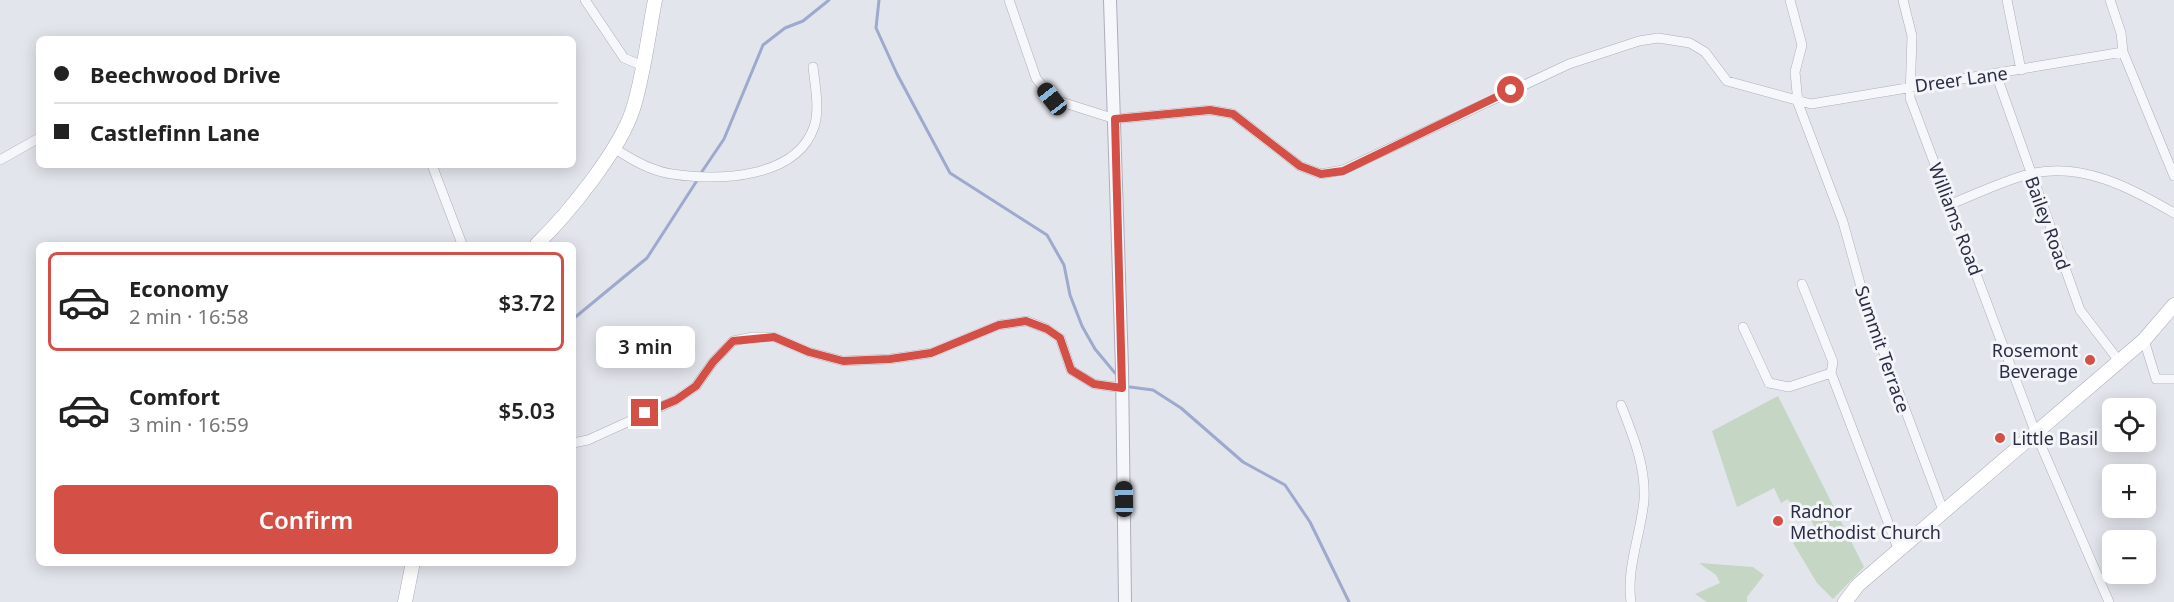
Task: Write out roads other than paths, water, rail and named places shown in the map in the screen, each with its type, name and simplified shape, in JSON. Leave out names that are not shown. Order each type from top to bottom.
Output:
[{"type":"main road","points":[[539,242],[556,226],[614,148],[633,111],[655,0]]},
{"type":"main road","points":[[1845,602],[1858,585],[2144,340],[2174,305]]},
{"type":"main road","points":[[405,602],[412,566]]},
{"type":"street","points":[[585,0],[624,58],[643,66]]},
{"type":"street","points":[[1009,0],[1036,78],[1052,99],[1115,119],[1210,110],[1233,114],[1300,166],[1321,174],[1343,171],[1569,64],[1639,41],[1658,38],[1690,43],[1705,52],[1727,81],[1751,89],[1773,92],[1798,103]]},
{"type":"street","points":[[1110,0],[1122,388],[1125,602]]},
{"type":"street","name":"Summit Terrace","points":[[1790,0],[1802,45],[1795,72],[1798,103],[1844,222],[1866,305],[1944,513]]},
{"type":"street","name":"Williams Road","points":[[1903,0],[1912,36],[1910,98],[2036,434],[2109,602]]},
{"type":"street","points":[[2007,0],[2021,70]]},
{"type":"street","points":[[2110,0],[2121,33],[2123,52],[2174,176]]},
{"type":"street","name":"Dreer Lane","points":[[1798,103],[1811,104],[2123,52]]},
{"type":"street","points":[[614,148],[641,165],[672,174],[708,176],[760,172],[787,161],[805,144],[815,126],[813,67]]},
{"type":"street","name":"Bailey Road","points":[[1996,74],[2080,310],[2119,361]]},
{"type":"street","points":[[0,159],[36,140]]},
{"type":"street","points":[[433,168],[461,242]]},
{"type":"street","points":[[1951,204],[2030,174],[2064,171],[2095,175],[2139,193],[2174,213]]},
{"type":"street","points":[[1802,284],[1833,362],[1831,374],[1899,551]]},
{"type":"street","points":[[576,442],[588,440],[676,400],[696,386],[713,362],[733,341],[753,337],[774,337],[809,352],[843,361],[890,359],[931,353],[999,325],[1026,321],[1047,329],[1060,338],[1071,370],[1094,384],[1122,388]]},
{"type":"street","points":[[1743,327],[1769,383],[1789,387],[1831,374]]},
{"type":"street","points":[[2144,340],[2156,379],[2174,379]]},
{"type":"street","points":[[1621,405],[1640,453],[1644,499],[1629,587],[1631,602]]},
{"type":"waterway","points":[[701,173],[724,139],[763,45],[785,28],[803,21],[829,0]]},
{"type":"waterway","points":[[879,0],[876,28],[897,74],[950,173],[1047,235],[1064,265],[1070,295],[1082,326],[1095,349],[1115,373]]},
{"type":"waterway","points":[[576,317],[647,258],[698,179]]},
{"type":"waterway","points":[[1130,387],[1153,390],[1181,408],[1243,462],[1285,485],[1310,522],[1349,602]]},
{"type":"place","name":"Rosemont Beverage","points":[[2090,360]]},
{"type":"place","name":"Little Basil","points":[[2000,438]]},
{"type":"place","name":"Radnor Methodist Church","points":[[1778,521]]}]
